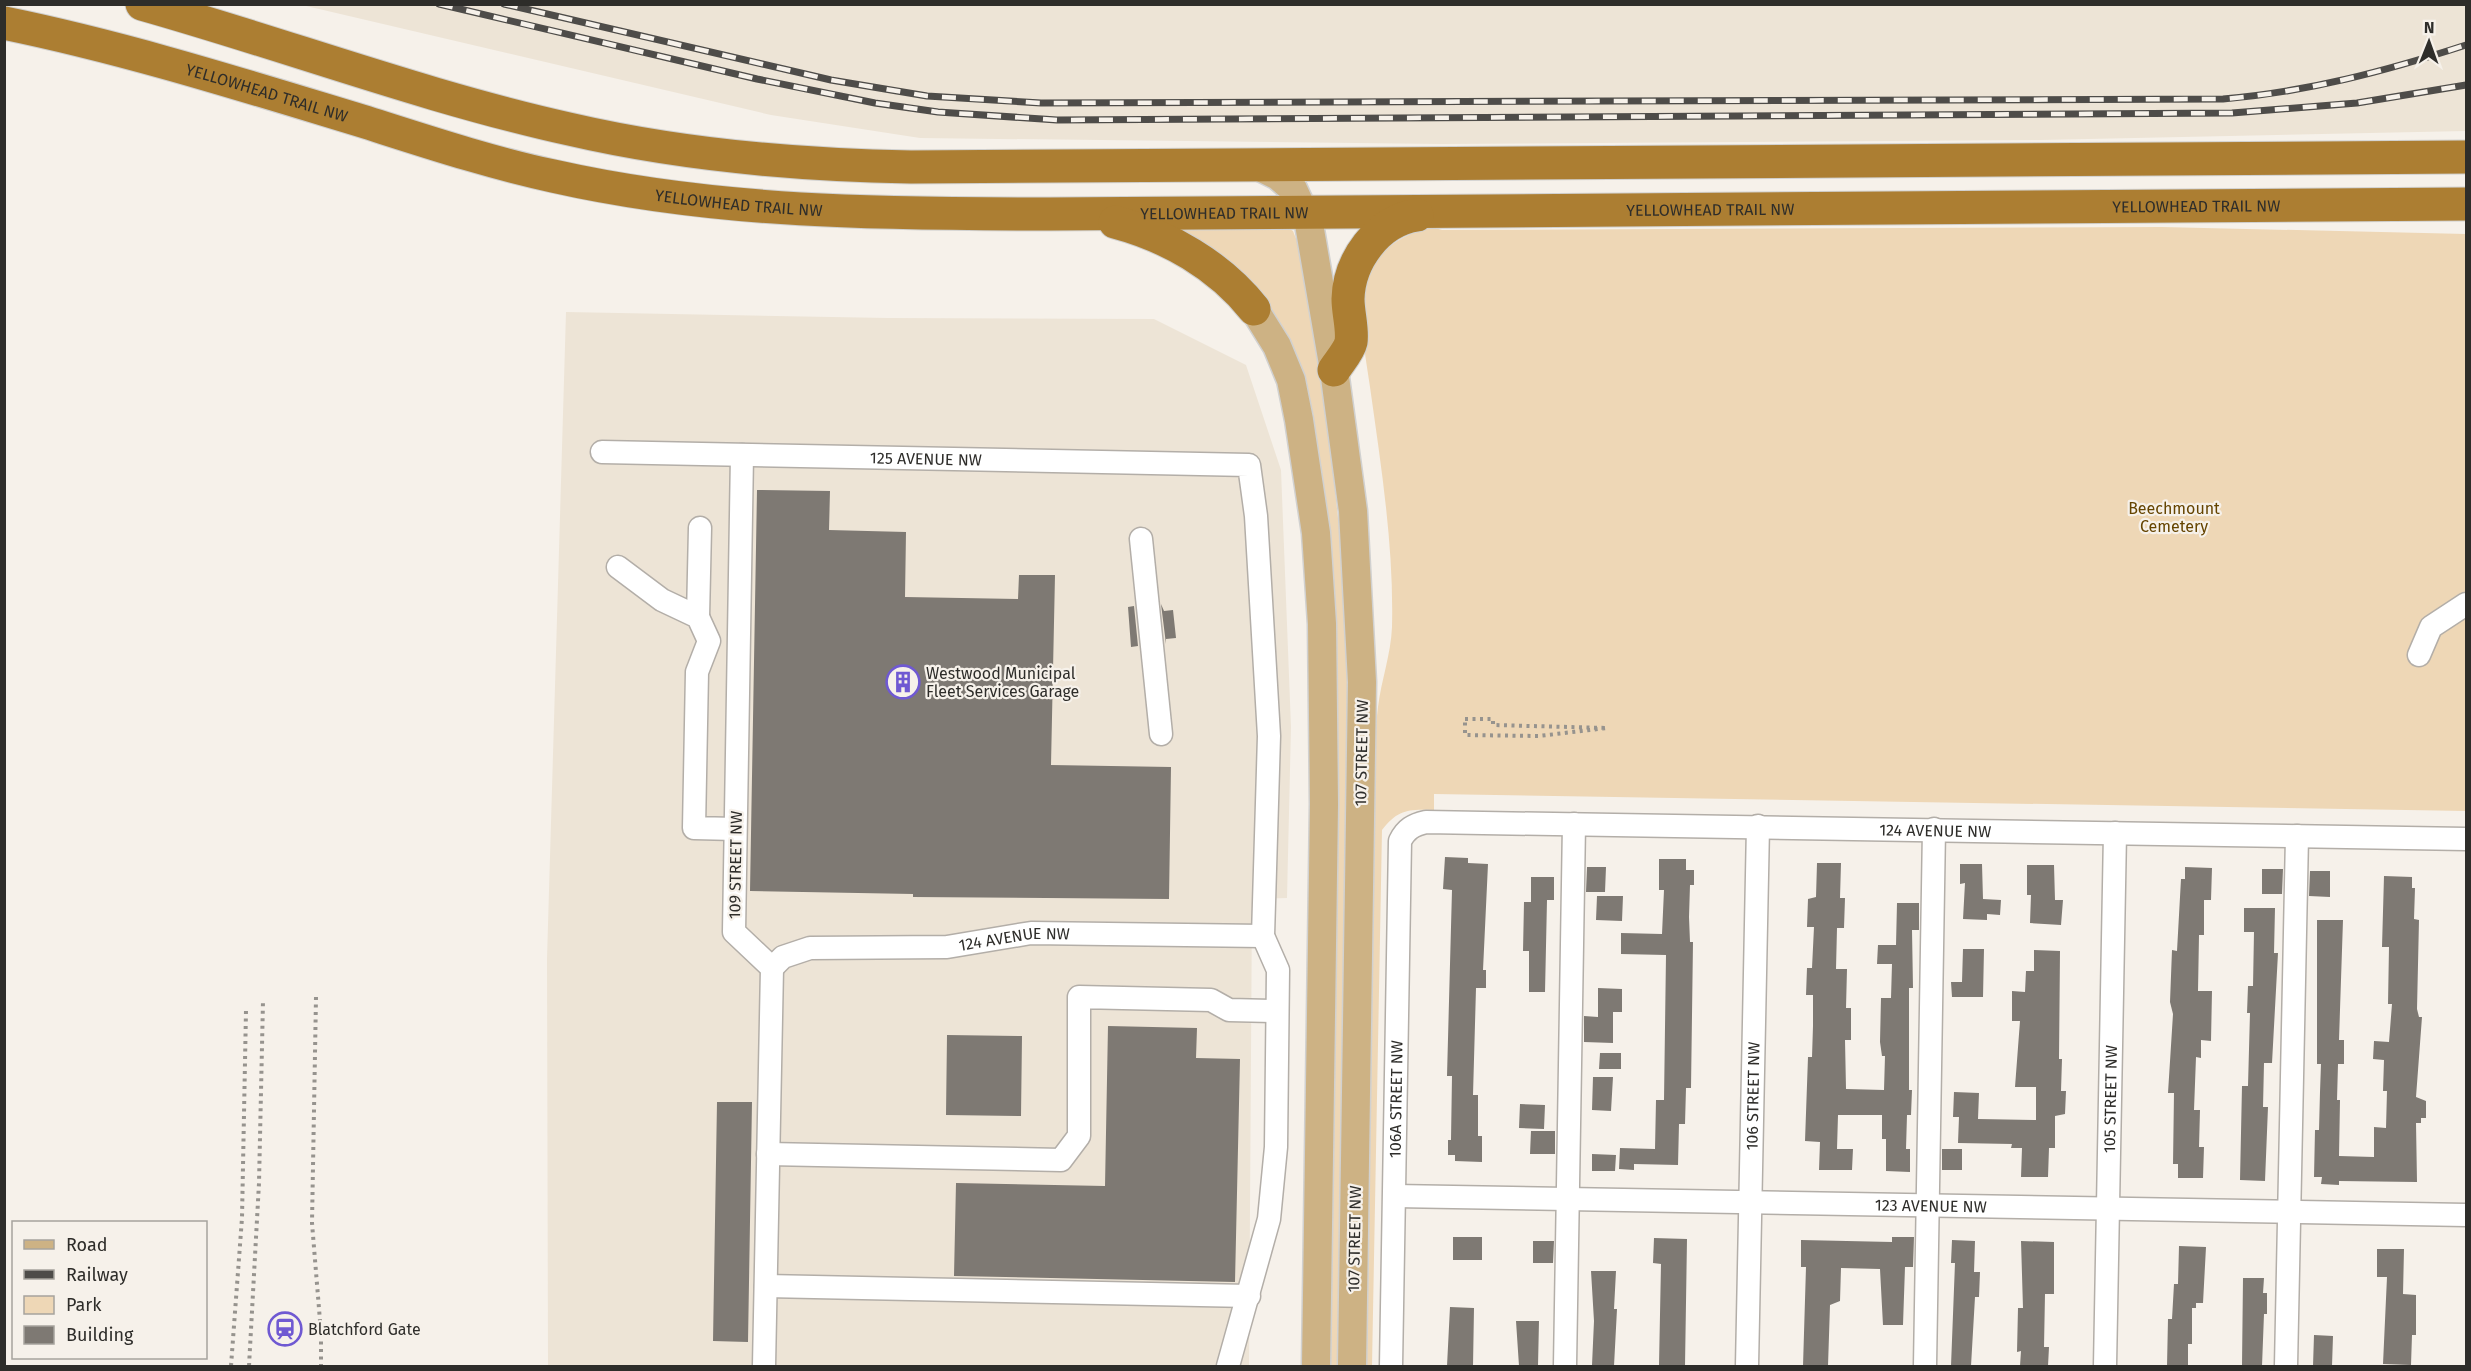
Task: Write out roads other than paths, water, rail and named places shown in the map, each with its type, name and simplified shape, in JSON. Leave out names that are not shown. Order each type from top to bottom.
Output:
[{"type":"highway","points":[[142,4],[503,113],[602,136],[773,162],[842,166],[1258,165],[2466,157]]},
{"type":"highway","name":"YELLOWHEAD TRAIL NW","points":[[4,23],[83,39],[191,69],[489,160],[629,191],[690,201],[769,209],[900,214],[1050,214],[2466,204]]},
{"type":"highway","points":[[1334,370],[1351,342],[1349,286],[1360,257],[1370,243],[1395,222],[1408,216],[1434,212]]},
{"type":"highway","points":[[1050,214],[1114,222],[1156,236],[1217,272],[1241,292],[1254,309]]},
{"type":"main road","name":"107 STREET NW","points":[[1258,165],[1278,176],[1293,189],[1314,249],[1334,370],[1353,511],[1362,682],[1352,1366]]},
{"type":"main road","points":[[1254,309],[1277,346],[1291,380],[1316,533],[1322,624],[1324,804],[1316,1366]]},
{"type":"street","name":"125 AVENUE NW","points":[[602,452],[1249,465],[1256,516],[1269,743],[1263,936]]},
{"type":"street","name":"109 STREET NW","points":[[742,455],[734,932],[772,968]]},
{"type":"street","points":[[700,528],[698,617],[709,641],[697,672],[694,828],[735,829]]},
{"type":"street","points":[[1141,538],[1161,734]]},
{"type":"street","points":[[618,567],[662,600],[698,617]]},
{"type":"street","points":[[2419,655],[2431,627],[2466,604]]},
{"type":"street","name":"124 AVENUE NW","points":[[1405,831],[1426,822],[2466,839]]},
{"type":"street","points":[[1565,1366],[1574,824]]},
{"type":"street","name":"106 STREET NW","points":[[1747,1366],[1758,826]]},
{"type":"street","points":[[1925,1366],[1934,830]]},
{"type":"street","name":"106A STREET NW","points":[[1391,1366],[1400,850],[1405,831]]},
{"type":"street","name":"105 STREET NW","points":[[2105,1366],[2115,833]]},
{"type":"street","points":[[2286,1366],[2297,836]]},
{"type":"street","name":"124 AVENUE NW","points":[[772,968],[783,957],[810,948],[947,947],[1031,933],[1263,936]]},
{"type":"street","points":[[1228,1366],[1269,1219],[1273,1188],[1278,970],[1263,936]]},
{"type":"street","points":[[765,1366],[772,968]]},
{"type":"street","points":[[768,1154],[1061,1160],[1079,1136],[1079,998],[1211,1000],[1229,1010],[1277,1011]]},
{"type":"street","name":"123 AVENUE NW","points":[[1395,1196],[2466,1215]]},
{"type":"street","points":[[766,1286],[1249,1296]]},
{"type":"railway","points":[[439,4],[757,79],[875,103],[938,112],[1057,120],[2232,113],[2357,103],[2466,85]]},
{"type":"railway","points":[[504,4],[831,80],[927,96],[1041,103],[2223,99],[2316,86],[2466,45]]},
{"type":"place","name":"Westwood Municipal Fleet Services Garage","points":[[903,682]]},
{"type":"place","name":"Blatchford Gate","points":[[285,1329]]},
{"type":"park label","name":"Beechmount Cemetery","points":[[2174,517]]}]
